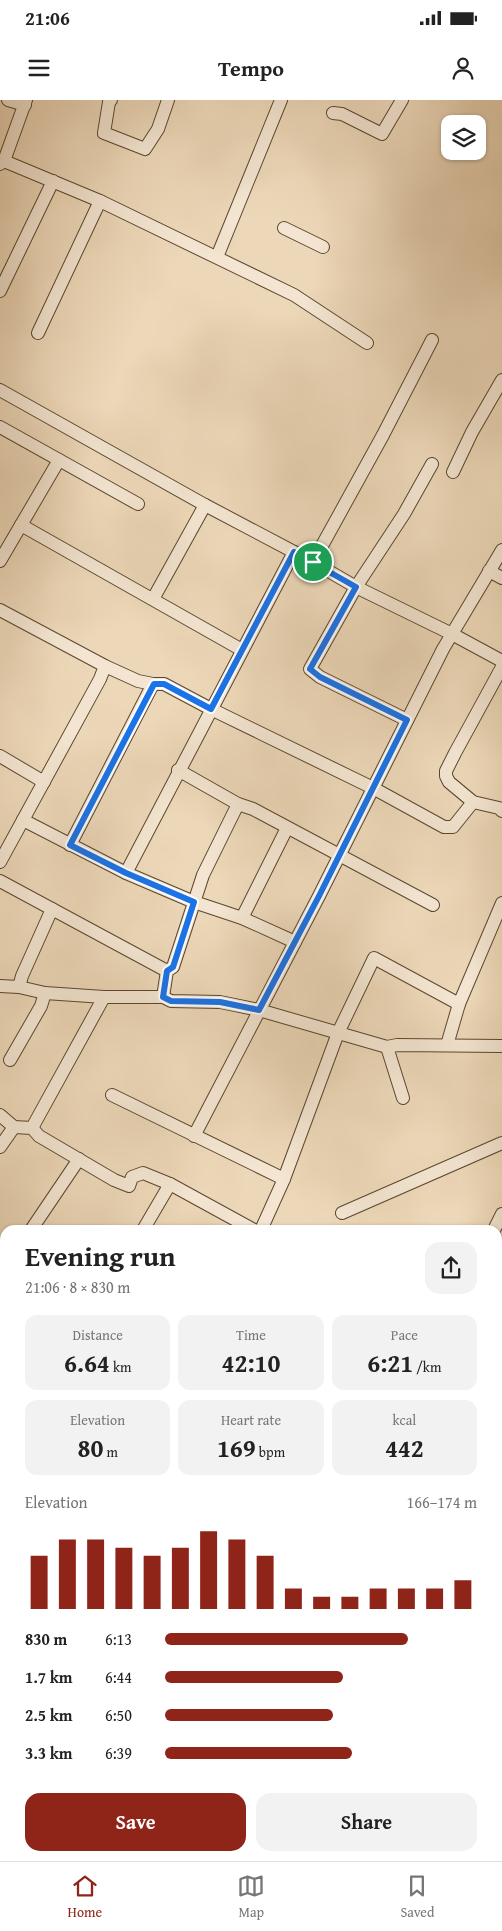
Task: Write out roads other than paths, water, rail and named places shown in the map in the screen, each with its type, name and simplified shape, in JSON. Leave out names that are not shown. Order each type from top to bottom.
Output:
[{"type":"street","points":[[8,100],[25,103],[2,163],[100,201],[217,257],[294,295],[367,343]]},
{"type":"street","points":[[108,101],[104,133],[145,149],[158,129],[168,100]]},
{"type":"street","points":[[217,257],[281,100]]},
{"type":"street","points":[[332,113],[342,114],[382,134],[402,100]]},
{"type":"street","points":[[0,291],[52,181]]},
{"type":"street","points":[[38,333],[100,201]]},
{"type":"street","points":[[284,228],[323,247]]},
{"type":"street","points":[[313,562],[383,435],[432,340]]},
{"type":"street","points":[[453,472],[472,432],[502,380]]},
{"type":"street","points":[[0,390],[205,506],[313,562],[356,587],[452,634],[502,662]]},
{"type":"street","points":[[0,426],[138,504]]},
{"type":"street","points":[[0,561],[59,460]]},
{"type":"street","points":[[407,720],[320,677],[310,669],[356,587],[404,514],[432,464]]},
{"type":"street","points":[[153,599],[205,506]]},
{"type":"street","points":[[21,526],[242,650]]},
{"type":"street","points":[[194,1136],[452,634],[502,550]]},
{"type":"street","points":[[126,873],[178,770],[294,552]]},
{"type":"street","points":[[489,571],[502,578]]},
{"type":"street","points":[[0,610],[105,666],[138,681],[164,684],[373,788],[444,827],[453,827],[473,802]]},
{"type":"street","points":[[0,862],[100,679],[105,666]]},
{"type":"street","points":[[501,807],[473,802],[449,782],[446,771],[502,667]]},
{"type":"street","points":[[70,845],[154,684]]},
{"type":"street","points":[[0,756],[44,782]]},
{"type":"street","points":[[178,770],[238,804],[253,809],[433,905]]},
{"type":"street","points":[[163,997],[167,971],[173,967],[203,875],[238,804]]},
{"type":"street","points":[[23,820],[126,873],[194,902],[242,918],[295,942]]},
{"type":"street","points":[[242,918],[287,828]]},
{"type":"street","points":[[0,881],[167,971]]},
{"type":"street","points":[[447,1045],[459,1004],[502,902]]},
{"type":"street","points":[[19,987],[22,976],[52,909]]},
{"type":"street","points":[[262,1225],[284,1179],[338,1033],[374,958],[459,1004]]},
{"type":"street","points":[[0,986],[19,987],[45,993],[104,997],[163,997],[171,1001],[220,1002],[259,1010],[387,1047],[396,1045],[502,1046]]},
{"type":"street","points":[[10,1060],[41,1006],[45,993]]},
{"type":"street","points":[[32,1128],[104,997]]},
{"type":"street","points":[[387,1047],[403,1098]]},
{"type":"street","points":[[112,1095],[284,1179]]},
{"type":"street","points":[[0,1116],[14,1127],[32,1128],[40,1136],[114,1180],[129,1186],[132,1177],[143,1173],[170,1184],[245,1225]]},
{"type":"street","points":[[0,1147],[14,1127]]},
{"type":"street","points":[[342,1213],[502,1143]]},
{"type":"street","points":[[34,1225],[78,1159]]},
{"type":"street","points":[[146,1225],[170,1184]]}]
